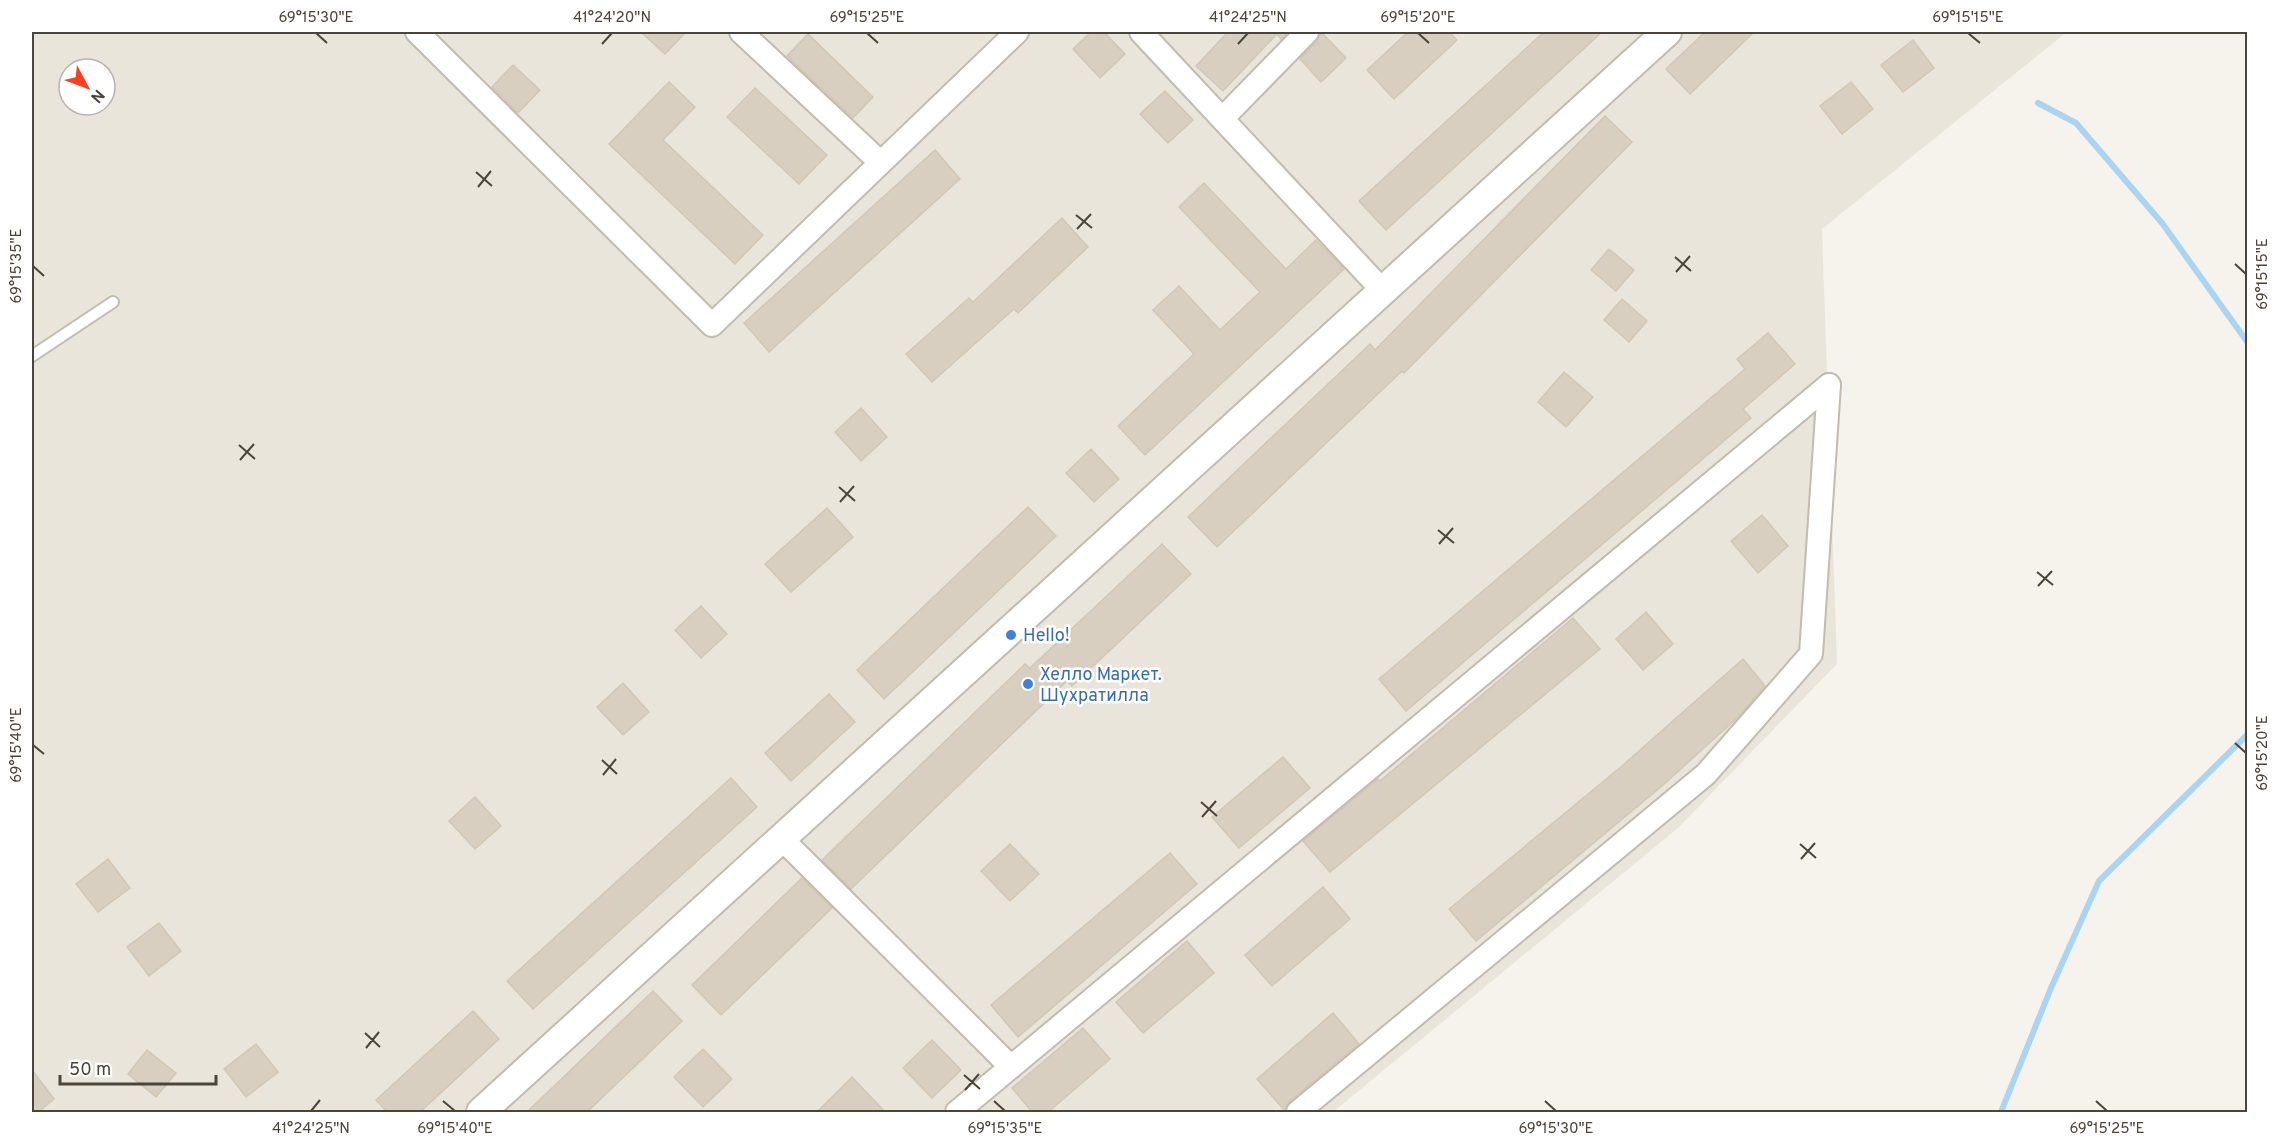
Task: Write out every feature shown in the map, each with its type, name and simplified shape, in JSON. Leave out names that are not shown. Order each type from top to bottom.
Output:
[{"type":"street","points":[[417,32],[712,325],[1017,32]]},
{"type":"street","points":[[741,32],[880,162]]},
{"type":"street","points":[[1141,32],[1384,292]]},
{"type":"street","points":[[1223,118],[1307,32]]},
{"type":"street","points":[[481,1113],[1667,32]]},
{"type":"street","points":[[957,1113],[1829,386],[1811,654],[1706,774],[1298,1113]]},
{"type":"street","points":[[782,839],[1011,1067]]},
{"type":"lane","points":[[32,356],[113,302]]},
{"type":"shaded area","points":[[32,32],[2067,32],[1822,229],[1837,664],[1678,828],[1333,1112],[32,1112]]},
{"type":"building","points":[[641,32],[686,32],[665,54]]},
{"type":"building","points":[[1091,32],[1104,32],[1125,54],[1100,78],[1073,49]]},
{"type":"building","points":[[1228,32],[1289,32],[1281,39],[1277,34],[1223,91],[1196,66]]},
{"type":"building","points":[[1321,32],[1346,58],[1321,82],[1300,59],[1317,41]]},
{"type":"building","points":[[1408,32],[1449,32],[1457,40],[1394,99],[1367,70]]},
{"type":"building","points":[[1544,32],[1602,32],[1386,230],[1359,201]]},
{"type":"building","points":[[1705,32],[1754,32],[1690,94],[1666,69]]},
{"type":"building","points":[[808,34],[873,97],[853,118],[787,56]]},
{"type":"building","points":[[1913,40],[1934,68],[1903,92],[1881,65]]},
{"type":"building","points":[[513,65],[540,90],[518,113],[492,87]]},
{"type":"building","points":[[669,82],[695,107],[663,140],[763,235],[735,264],[609,144]]},
{"type":"building","points":[[1851,82],[1873,109],[1842,134],[1820,106]]},
{"type":"building","points":[[755,88],[827,155],[799,184],[727,117]]},
{"type":"building","points":[[1165,91],[1193,120],[1168,143],[1140,114]]},
{"type":"building","points":[[1605,116],[1632,142],[1404,373],[1402,371],[1217,547],[1188,517],[1370,344],[1375,350]]},
{"type":"building","points":[[935,150],[960,179],[769,352],[744,323]]},
{"type":"building","points":[[1204,183],[1286,269],[1316,240],[1344,269],[1145,455],[1118,426],[1194,354],[1153,310],[1179,286],[1220,330],[1260,292],[1179,207]]},
{"type":"building","points":[[1062,218],[1088,247],[1018,313],[1014,309],[932,382],[906,354],[969,298],[973,302]]},
{"type":"building","points":[[1609,249],[1634,270],[1616,291],[1591,270]]},
{"type":"building","points":[[1622,299],[1647,321],[1629,342],[1604,320]]},
{"type":"building","points":[[1768,333],[1795,364],[1743,409],[1751,418],[1406,711],[1379,679],[1745,369],[1737,359]]},
{"type":"building","points":[[1564,372],[1593,397],[1566,427],[1538,402]]},
{"type":"building","points":[[861,408],[887,437],[861,461],[835,432]]},
{"type":"building","points":[[1091,449],[1119,479],[1094,502],[1066,473]]},
{"type":"building","points":[[1028,507],[1056,536],[884,699],[857,670]]},
{"type":"building","points":[[827,508],[853,537],[791,592],[765,564]]},
{"type":"building","points":[[1762,515],[1788,546],[1758,573],[1731,541]]},
{"type":"building","points":[[1162,544],[1191,574],[1072,686],[1067,681],[851,889],[822,860],[1025,664],[1030,668]]},
{"type":"building","points":[[701,606],[727,634],[701,658],[675,630]]},
{"type":"building","points":[[1646,612],[1673,644],[1643,670],[1616,639]]},
{"type":"building","points":[[1573,618],[1600,649],[1330,872],[1303,841],[1378,779],[1380,781]]},
{"type":"building","points":[[1743,659],[1765,686],[1737,718],[1662,786],[1476,941],[1449,909],[1622,766]]},
{"type":"building","points":[[623,683],[649,712],[623,735],[597,707]]},
{"type":"building","points":[[829,694],[855,722],[791,781],[765,753]]},
{"type":"building","points":[[1283,757],[1310,788],[1239,848],[1212,817]]},
{"type":"building","points":[[731,778],[757,807],[533,1009],[507,981]]},
{"type":"building","points":[[475,797],[501,826],[475,849],[449,821]]},
{"type":"building","points":[[1010,844],[1039,874],[1010,901],[981,871]]},
{"type":"building","points":[[1170,853],[1197,884],[1018,1037],[991,1005]]},
{"type":"building","points":[[108,859],[130,888],[98,912],[76,884]]},
{"type":"building","points":[[802,878],[832,908],[721,1015],[692,985]]},
{"type":"building","points":[[1323,887],[1350,919],[1272,986],[1245,955]]},
{"type":"building","points":[[159,923],[181,951],[149,976],[127,947]]},
{"type":"building","points":[[1187,941],[1214,973],[1143,1033],[1116,1002]]},
{"type":"building","points":[[653,991],[682,1021],[653,1049],[586,1113],[526,1113]]},
{"type":"building","points":[[473,1011],[499,1039],[419,1113],[388,1113],[376,1100]]},
{"type":"building","points":[[1333,1013],[1359,1044],[1289,1102],[1284,1110],[1257,1079]]},
{"type":"building","points":[[1083,1028],[1110,1059],[1047,1113],[1033,1113],[1012,1088]]},
{"type":"building","points":[[932,1040],[961,1070],[932,1098],[903,1068]]},
{"type":"building","points":[[256,1044],[278,1072],[246,1097],[224,1069]]},
{"type":"building","points":[[703,1049],[732,1079],[703,1107],[674,1077]]},
{"type":"building","points":[[147,1050],[176,1073],[156,1097],[128,1074]]},
{"type":"building","points":[[32,1070],[54,1099],[37,1113],[32,1113]]},
{"type":"building","points":[[852,1077],[886,1113],[816,1113]]},
{"type":"waterway","points":[[2038,103],[2076,123],[2162,223],[2248,343]]},
{"type":"waterway","points":[[2001,1112],[2051,988],[2099,881],[2248,734]]},
{"type":"place","name":"Hello!","points":[[1011,635]]},
{"type":"place","name":"Хелло Маркет. Шухратилла","points":[[1028,684]]}]
